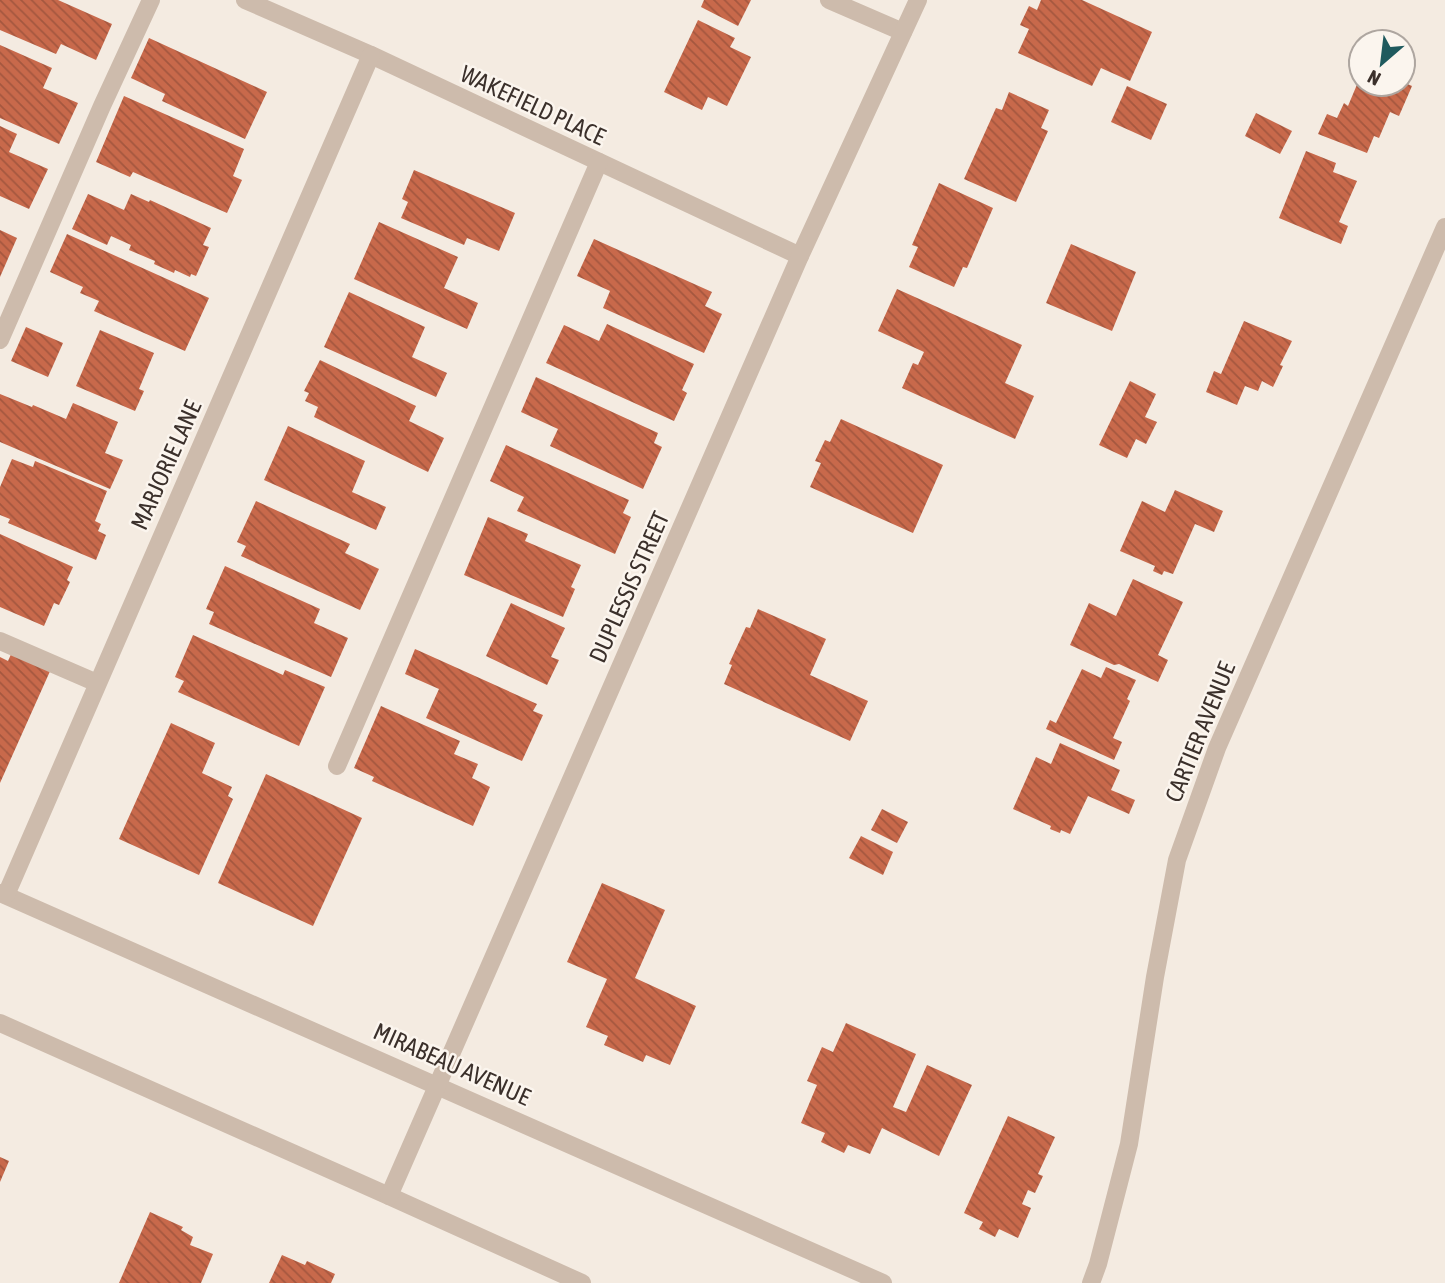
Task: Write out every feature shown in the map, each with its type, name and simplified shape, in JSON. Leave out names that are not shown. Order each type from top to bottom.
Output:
[{"type":"street","points":[[0,340],[152,0]]},
{"type":"street","name":"WAKEFIELD PLACE","points":[[245,0],[371,55],[800,256]]},
{"type":"street","points":[[830,0],[903,32]]},
{"type":"street","name":"DUPLESSIS STREET","points":[[389,1196],[800,256],[918,0]]},
{"type":"street","name":"MARJORIE LANE","points":[[3,894],[371,55]]},
{"type":"street","points":[[337,766],[599,162]]},
{"type":"street","name":"CARTIER AVENUE","points":[[1091,1283],[1129,1144],[1155,977],[1177,860],[1216,748],[1445,227]]},
{"type":"street","points":[[0,641],[97,683]]},
{"type":"street","name":"MIRABEAU AVENUE","points":[[3,894],[883,1283]]},
{"type":"street","points":[[0,1023],[582,1283]]},
{"type":"building","points":[[0,0],[58,0],[112,24],[96,60],[61,44],[56,54],[0,30]]},
{"type":"building","points":[[704,0],[751,0],[738,26],[701,7]]},
{"type":"building","points":[[1041,0],[1082,0],[1152,32],[1130,81],[1101,68],[1092,86],[1018,53],[1029,29],[1020,25],[1029,6],[1037,10]]},
{"type":"building","points":[[698,20],[735,38],[730,47],[751,57],[727,106],[708,97],[702,110],[664,92]]},
{"type":"building","points":[[149,38],[267,92],[245,139],[162,101],[165,94],[131,78]]},
{"type":"building","points":[[0,45],[52,68],[43,88],[78,103],[59,144],[0,118]]},
{"type":"building","points":[[1127,86],[1167,104],[1151,140],[1111,122]]},
{"type":"building","points":[[1009,92],[1049,110],[1041,128],[1048,131],[1016,202],[964,179],[996,108],[1002,110]]},
{"type":"building","points":[[124,96],[244,149],[233,176],[242,180],[227,213],[133,172],[130,177],[96,162]]},
{"type":"building","points":[[1351,98],[1407,98],[1399,116],[1390,112],[1379,138],[1374,136],[1367,153],[1318,134],[1327,114],[1337,118],[1344,103],[1348,106]]},
{"type":"building","points":[[1256,113],[1292,131],[1280,154],[1245,136]]},
{"type":"building","points":[[0,126],[17,134],[9,152],[48,169],[29,209],[0,196]]},
{"type":"building","points":[[1306,151],[1336,163],[1333,172],[1357,181],[1339,222],[1348,226],[1341,244],[1279,218]]},
{"type":"building","points":[[414,170],[515,213],[499,251],[467,238],[464,245],[401,218],[408,202],[402,199]]},
{"type":"building","points":[[939,183],[993,208],[967,268],[963,267],[954,287],[909,267],[918,247],[912,245]]},
{"type":"building","points":[[88,194],[124,210],[131,194],[211,228],[203,245],[209,247],[196,276],[191,274],[190,277],[175,270],[174,273],[154,264],[155,261],[129,250],[131,245],[111,236],[107,245],[72,229]]},
{"type":"building","points":[[379,222],[458,257],[444,288],[478,303],[467,329],[354,279]]},
{"type":"building","points":[[0,230],[17,238],[0,277]]},
{"type":"building","points":[[67,234],[209,298],[185,351],[94,311],[99,301],[80,293],[83,287],[50,272]]},
{"type":"building","points":[[594,239],[712,292],[705,306],[722,314],[704,353],[603,308],[610,291],[577,276]]},
{"type":"building","points":[[1071,244],[1136,272],[1112,331],[1046,303]]},
{"type":"building","points":[[897,289],[1022,345],[1005,383],[1034,396],[1015,439],[902,388],[913,363],[918,365],[924,352],[878,331]]},
{"type":"building","points":[[349,292],[425,327],[412,357],[447,373],[436,397],[324,347]]},
{"type":"building","points":[[1244,321],[1292,341],[1273,387],[1262,381],[1258,391],[1245,386],[1237,405],[1206,392],[1214,371],[1221,374]]},
{"type":"building","points":[[607,324],[694,364],[682,390],[687,393],[674,421],[546,363],[564,325],[599,341]]},
{"type":"building","points":[[26,327],[63,343],[48,377],[11,361]]},
{"type":"building","points":[[100,330],[154,353],[139,389],[144,391],[135,411],[76,386]]},
{"type":"building","points":[[320,360],[416,406],[409,421],[444,438],[428,472],[314,417],[318,407],[305,401],[309,393],[304,391]]},
{"type":"building","points":[[536,377],[658,433],[654,443],[662,447],[643,489],[550,446],[558,429],[521,412]]},
{"type":"building","points":[[1130,381],[1156,394],[1145,417],[1157,422],[1146,444],[1136,439],[1127,458],[1099,445]]},
{"type":"building","points":[[0,394],[66,419],[73,403],[118,422],[105,453],[123,460],[110,489],[0,442]]},
{"type":"building","points":[[841,419],[943,465],[913,533],[810,487],[821,463],[815,461],[825,440],[830,442]]},
{"type":"building","points":[[288,426],[365,461],[352,492],[386,507],[376,530],[264,480]]},
{"type":"building","points":[[506,445],[629,500],[623,513],[631,517],[615,554],[517,511],[524,497],[490,481]]},
{"type":"building","points":[[12,459],[33,467],[35,461],[107,491],[95,521],[101,524],[98,531],[106,535],[96,560],[8,523],[10,519],[0,515],[0,487]]},
{"type":"building","points":[[1175,490],[1223,511],[1214,532],[1195,524],[1173,574],[1164,571],[1162,575],[1153,571],[1155,566],[1120,551],[1142,501],[1165,512]]},
{"type":"building","points":[[256,501],[350,544],[345,553],[379,569],[360,610],[241,556],[246,546],[237,542]]},
{"type":"building","points":[[488,517],[528,534],[525,541],[581,565],[571,587],[575,589],[563,617],[464,575]]},
{"type":"building","points":[[0,534],[73,567],[67,580],[70,582],[59,605],[54,603],[44,626],[0,607]]},
{"type":"building","points":[[225,566],[320,609],[314,623],[348,638],[331,677],[209,624],[214,612],[206,609]]},
{"type":"building","points":[[1133,579],[1183,602],[1158,655],[1168,660],[1158,682],[1070,645],[1089,603],[1116,616]]},
{"type":"building","points":[[511,603],[565,628],[551,657],[559,660],[547,685],[486,656]]},
{"type":"building","points":[[758,609],[826,639],[810,675],[868,701],[850,741],[724,684],[732,665],[729,664],[746,627],[750,628]]},
{"type":"building","points":[[193,635],[283,675],[285,670],[325,687],[299,746],[178,692],[184,681],[175,677]]},
{"type":"building","points":[[415,649],[537,704],[533,711],[543,715],[522,761],[426,718],[439,689],[405,674]]},
{"type":"building","points":[[12,652],[51,669],[0,783],[0,657],[8,661]]},
{"type":"building","points":[[1106,667],[1136,680],[1127,699],[1130,701],[1113,738],[1122,742],[1114,760],[1046,729],[1050,720],[1056,723],[1082,669],[1101,678]]},
{"type":"building","points":[[381,706],[460,741],[454,754],[478,764],[472,778],[490,787],[473,826],[372,781],[374,777],[354,768]]},
{"type":"building","points":[[171,723],[215,743],[202,773],[232,787],[228,796],[233,799],[199,875],[119,839]]},
{"type":"building","points":[[1060,743],[1120,770],[1111,790],[1135,800],[1129,814],[1088,796],[1070,834],[1050,829],[1051,826],[1013,809],[1036,757],[1051,764]]},
{"type":"building","points":[[266,774],[362,818],[313,926],[218,883]]},
{"type":"building","points":[[882,809],[908,822],[897,843],[871,830]]},
{"type":"building","points":[[861,836],[893,852],[883,875],[849,858]]},
{"type":"building","points":[[602,883],[665,910],[635,978],[696,1006],[670,1065],[646,1055],[643,1062],[604,1045],[608,1036],[586,1027],[607,979],[567,962]]},
{"type":"building","points":[[846,1023],[916,1054],[893,1107],[906,1112],[927,1065],[972,1085],[939,1156],[882,1128],[870,1154],[848,1145],[844,1153],[821,1142],[825,1133],[801,1123],[817,1085],[807,1081],[822,1047],[833,1052]]},
{"type":"building","points":[[1008,1116],[1055,1137],[1038,1174],[1043,1176],[1035,1193],[1028,1190],[1022,1204],[1031,1208],[1018,1238],[999,1229],[995,1237],[979,1229],[983,1222],[964,1213]]},
{"type":"building","points":[[0,1157],[9,1161],[0,1182]]},
{"type":"building","points":[[150,1212],[183,1227],[181,1230],[193,1237],[190,1245],[213,1254],[201,1283],[119,1283]]},
{"type":"building","points":[[282,1255],[305,1265],[307,1261],[335,1274],[331,1283],[269,1283]]}]
